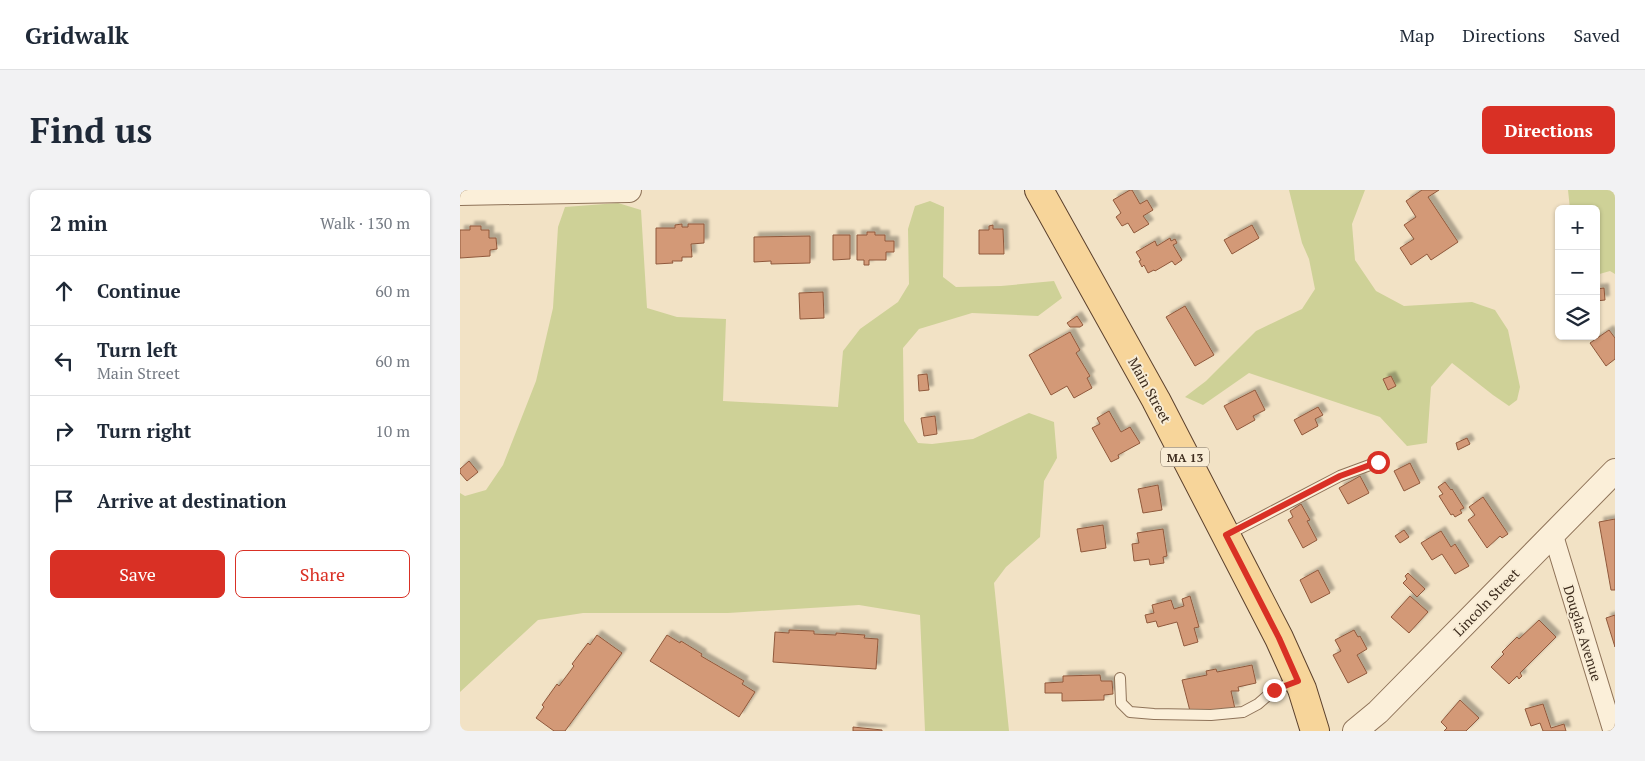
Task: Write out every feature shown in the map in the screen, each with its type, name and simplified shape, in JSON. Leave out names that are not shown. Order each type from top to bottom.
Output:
[{"type":"main road","name":"Main Street","points":[[1039,190],[1156,400],[1279,638],[1298,681],[1315,731]]},
{"type":"street","points":[[460,193],[629,190]]},
{"type":"street","name":"Lincoln Street","points":[[1355,731],[1378,712],[1615,471]]},
{"type":"street","name":"Douglas Avenue","points":[[1553,534],[1613,731]]},
{"type":"lane","points":[[1226,535],[1340,476],[1378,462]]},
{"type":"lane","points":[[1120,678],[1121,703],[1130,712],[1211,715],[1243,712],[1258,704],[1274,690],[1298,681]]},
{"type":"green space","points":[[1289,190],[1365,190],[1352,224],[1355,260],[1376,291],[1404,306],[1472,302],[1495,310],[1508,330],[1520,387],[1517,400],[1509,406],[1452,363],[1431,387],[1427,443],[1407,446],[1380,417],[1249,373],[1203,405],[1185,397],[1206,381],[1256,331],[1302,309],[1315,289],[1309,259],[1302,243]]},
{"type":"green space","points":[[1568,190],[1615,190],[1615,274],[1610,271],[1600,274],[1600,205],[1570,205]]},
{"type":"green space","points":[[930,201],[944,207],[943,277],[956,287],[1001,286],[1054,281],[1062,298],[1038,316],[972,313],[919,329],[903,348],[904,421],[918,443],[932,444],[973,439],[1029,413],[1054,422],[1057,458],[1044,481],[1040,537],[1006,567],[994,583],[1009,731],[925,731],[920,615],[859,605],[728,613],[583,613],[538,620],[460,692],[460,493],[465,496],[486,490],[503,465],[536,381],[553,308],[558,227],[565,207],[618,203],[641,210],[647,308],[677,317],[726,319],[723,401],[838,407],[843,351],[860,329],[898,302],[909,284],[908,229],[915,206]]},
{"type":"building","points":[[1132,190],[1140,204],[1147,200],[1153,210],[1143,216],[1149,224],[1134,233],[1128,223],[1122,226],[1116,217],[1121,213],[1113,200]]},
{"type":"building","points":[[1422,190],[1439,190],[1428,197],[1458,242],[1431,260],[1427,254],[1411,265],[1400,248],[1414,239],[1404,225],[1416,217],[1406,201]]},
{"type":"building","points":[[682,224],[682,227],[688,227],[688,224],[704,224],[704,243],[691,244],[692,257],[682,257],[682,261],[672,261],[673,263],[656,264],[656,228],[675,228],[675,225]]},
{"type":"building","points":[[993,225],[993,229],[1003,229],[1004,254],[979,254],[979,230],[989,230],[989,226]]},
{"type":"building","points":[[1252,225],[1259,238],[1232,254],[1224,240]]},
{"type":"building","points":[[470,226],[481,226],[481,230],[489,230],[489,238],[496,238],[497,249],[490,250],[490,256],[460,258],[460,230],[470,230]]},
{"type":"building","points":[[867,232],[875,232],[875,235],[885,235],[885,241],[894,241],[894,252],[886,252],[886,260],[869,260],[869,265],[864,265],[864,260],[857,260],[857,235],[867,235]]},
{"type":"building","points":[[833,235],[850,235],[850,259],[833,260]]},
{"type":"building","points":[[810,236],[810,263],[771,264],[771,261],[754,262],[754,237]]},
{"type":"building","points":[[1170,238],[1171,241],[1175,239],[1177,243],[1173,245],[1182,260],[1175,265],[1172,261],[1148,273],[1144,265],[1142,267],[1139,261],[1141,260],[1136,252],[1155,241],[1157,246]]},
{"type":"building","points":[[1600,288],[1604,288],[1605,300],[1600,301]]},
{"type":"building","points":[[823,292],[824,318],[800,319],[799,293]]},
{"type":"building","points":[[1185,306],[1214,355],[1195,366],[1166,317]]},
{"type":"building","points":[[1077,316],[1083,325],[1080,327],[1070,327],[1067,323]]},
{"type":"building","points":[[1609,330],[1615,338],[1615,359],[1606,366],[1590,343],[1594,340],[1600,340],[1600,336]]},
{"type":"building","points":[[1070,332],[1080,350],[1076,353],[1090,376],[1087,378],[1092,388],[1074,398],[1067,386],[1051,395],[1029,355]]},
{"type":"building","points":[[927,374],[929,390],[919,391],[918,375]]},
{"type":"building","points":[[1391,376],[1396,386],[1388,390],[1383,379]]},
{"type":"building","points":[[1255,390],[1265,410],[1253,416],[1255,420],[1237,430],[1224,406]]},
{"type":"building","points":[[1318,407],[1323,415],[1315,419],[1318,426],[1302,435],[1294,420]]},
{"type":"building","points":[[1109,411],[1121,432],[1130,427],[1140,443],[1118,455],[1119,458],[1111,462],[1092,428],[1100,424],[1097,418]]},
{"type":"building","points":[[935,416],[937,434],[924,436],[921,418]]},
{"type":"building","points":[[1467,438],[1470,444],[1458,450],[1456,443]]},
{"type":"building","points":[[469,461],[478,472],[467,481],[460,473],[460,469]]},
{"type":"building","points":[[1410,463],[1420,483],[1404,491],[1394,471]]},
{"type":"building","points":[[1360,476],[1369,493],[1348,504],[1339,488]]},
{"type":"building","points":[[1445,482],[1452,489],[1464,508],[1460,510],[1462,513],[1455,517],[1453,514],[1451,515],[1439,496],[1443,494],[1438,487]]},
{"type":"building","points":[[1158,485],[1162,510],[1143,513],[1138,489]]},
{"type":"building","points":[[1483,497],[1508,534],[1502,538],[1500,536],[1487,548],[1468,520],[1475,515],[1469,507]]},
{"type":"building","points":[[1301,504],[1310,520],[1307,521],[1317,540],[1303,548],[1288,520],[1293,517],[1290,511]]},
{"type":"building","points":[[1615,519],[1615,590],[1611,590],[1599,522]]},
{"type":"building","points":[[1103,525],[1106,548],[1081,552],[1077,529]]},
{"type":"building","points":[[1163,529],[1167,556],[1163,557],[1164,563],[1150,565],[1149,559],[1134,561],[1132,544],[1139,543],[1137,533]]},
{"type":"building","points":[[1404,530],[1409,537],[1400,543],[1395,536]]},
{"type":"building","points":[[1441,531],[1451,547],[1455,544],[1469,566],[1455,574],[1442,554],[1432,560],[1421,543]]},
{"type":"building","points":[[1318,570],[1330,593],[1311,603],[1300,580]]},
{"type":"building","points":[[1408,573],[1425,589],[1417,597],[1403,583],[1407,579],[1405,576]]},
{"type":"building","points":[[1190,596],[1199,627],[1194,628],[1198,642],[1184,646],[1177,622],[1158,627],[1156,621],[1147,623],[1145,615],[1154,613],[1152,605],[1171,600],[1174,609],[1184,606],[1182,599]]},
{"type":"building","points":[[1410,596],[1428,612],[1409,633],[1391,617]]},
{"type":"building","points":[[1615,615],[1615,647],[1606,618]]},
{"type":"building","points":[[1539,620],[1556,637],[1520,673],[1522,676],[1519,679],[1517,676],[1509,684],[1491,667],[1504,654],[1502,652],[1517,637],[1519,639]]},
{"type":"building","points":[[789,630],[814,631],[814,634],[865,635],[864,638],[878,639],[876,669],[773,662],[775,632],[789,633]]},
{"type":"building","points":[[1354,630],[1358,637],[1360,636],[1367,649],[1357,655],[1367,673],[1348,683],[1333,655],[1341,651],[1335,640]]},
{"type":"building","points":[[597,635],[622,653],[565,731],[554,731],[536,718],[544,707],[542,705],[557,684],[559,686],[574,666],[572,664],[588,643],[590,645]]},
{"type":"building","points":[[667,635],[680,643],[681,641],[702,654],[701,656],[744,681],[742,684],[755,692],[739,717],[650,661]]},
{"type":"building","points":[[1252,665],[1256,683],[1238,687],[1239,691],[1231,691],[1235,709],[1190,711],[1182,680],[1207,675],[1206,671],[1216,669],[1217,672]]},
{"type":"building","points":[[1100,675],[1101,681],[1112,681],[1113,694],[1104,695],[1104,700],[1062,701],[1062,693],[1045,693],[1045,683],[1063,682],[1063,676]]},
{"type":"building","points":[[1460,700],[1479,718],[1466,731],[1444,731],[1447,728],[1441,722]]},
{"type":"building","points":[[1543,704],[1551,728],[1564,724],[1566,731],[1543,731],[1540,723],[1531,726],[1525,709]]},
{"type":"building","points":[[853,727],[882,730],[882,731],[853,731]]},
{"type":"route","points":[[1274,690],[1298,681],[1279,638],[1226,535],[1340,476],[1378,462]]}]
